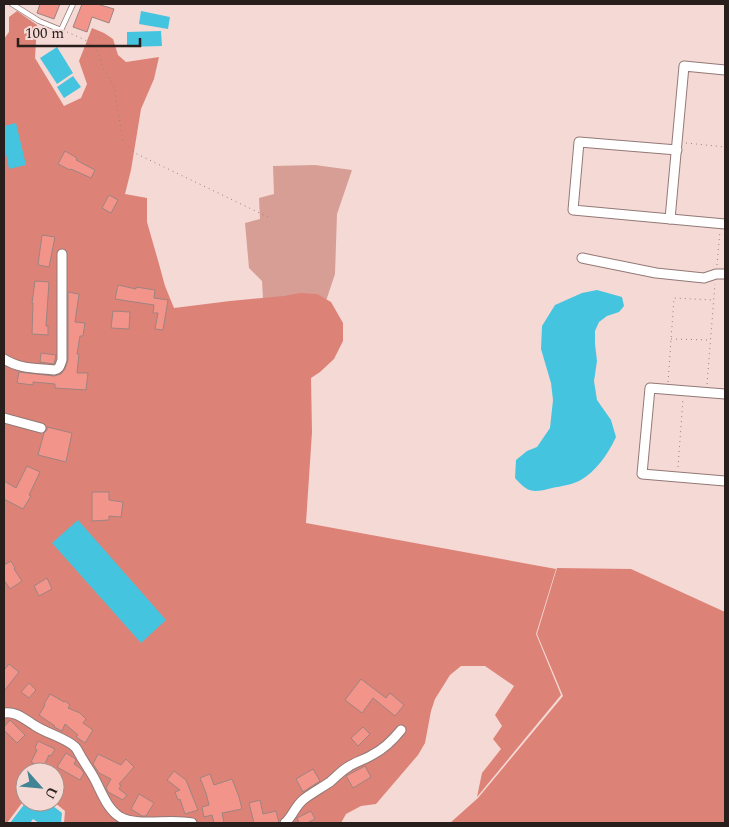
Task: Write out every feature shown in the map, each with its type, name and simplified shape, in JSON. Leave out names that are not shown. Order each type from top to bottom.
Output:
[{"type":"street","points":[[670,219],[684,66],[725,70]]},
{"type":"street","points":[[677,146],[579,142],[573,210],[723,224]]},
{"type":"street","points":[[4,360],[24,367],[54,370],[57,370],[59,367],[62,355],[62,254]]},
{"type":"street","points":[[582,258],[656,273],[704,278],[721,274]]},
{"type":"street","points":[[725,394],[650,388],[642,474],[725,481]]},
{"type":"street","points":[[4,418],[41,428]]},
{"type":"street","points":[[4,713],[10,712],[19,715],[75,747],[108,805],[121,818],[131,821],[192,823]]},
{"type":"street","points":[[285,823],[304,798],[330,782],[346,768],[371,756],[387,745],[401,730]]},
{"type":"lane","points":[[12,4],[39,21],[62,30],[73,4]]},
{"type":"path","points":[[62,30],[85,40],[99,54],[114,86],[123,142],[137,154],[268,217]]},
{"type":"path","points":[[677,146],[725,146]]},
{"type":"path","points":[[706,392],[714,300],[721,274],[723,224]]},
{"type":"path","points":[[668,389],[674,298],[714,300]]},
{"type":"path","points":[[671,339],[711,340]]},
{"type":"path","points":[[677,477],[684,390]]},
{"type":"shaded area","points":[[17,11],[37,25],[35,58],[64,106],[81,98],[87,84],[79,61],[92,28],[113,39],[118,55],[126,62],[159,57],[154,79],[141,109],[125,194],[147,198],[147,222],[165,286],[174,308],[300,293],[317,294],[331,302],[343,323],[343,341],[334,359],[311,378],[312,432],[306,523],[556,569],[536,634],[561,695],[477,797],[482,773],[501,749],[493,739],[502,726],[495,715],[514,686],[485,666],[461,666],[450,675],[435,699],[425,743],[418,755],[376,804],[361,806],[346,814],[341,823],[64,823],[65,762],[15,762],[15,812],[7,823],[4,823],[4,39],[9,32],[9,17]]},
{"type":"shaded area","points":[[315,165],[352,170],[337,214],[335,274],[326,301],[263,300],[262,281],[249,268],[245,223],[260,219],[259,198],[274,194],[273,166]]},
{"type":"shaded area","points":[[557,568],[631,569],[725,612],[725,823],[450,823],[478,798],[563,696],[537,634]]},
{"type":"water","points":[[141,11],[170,17],[168,29],[139,24]]},
{"type":"water","points":[[161,31],[162,46],[127,47],[127,32]]},
{"type":"water","points":[[57,47],[73,73],[57,84],[40,58]]},
{"type":"water","points":[[73,76],[81,87],[64,98],[57,87]]},
{"type":"water","points":[[16,123],[26,165],[9,169],[4,144],[4,126]]},
{"type":"water","points":[[597,290],[622,297],[624,306],[619,312],[607,316],[599,322],[595,331],[597,361],[594,381],[597,400],[611,420],[616,437],[601,462],[591,473],[579,481],[540,491],[527,489],[515,478],[516,460],[527,451],[537,447],[550,428],[553,400],[551,383],[541,349],[542,326],[555,305],[582,293]]},
{"type":"water","points":[[78,520],[166,620],[141,643],[52,543]]},
{"type":"water","points":[[18,812],[62,813],[61,823],[39,823],[33,819],[30,823],[10,823]]},
{"type":"building","points":[[40,4],[60,4],[54,19],[37,13]]},
{"type":"building","points":[[82,4],[97,4],[114,9],[109,23],[92,17],[87,32],[73,27]]},
{"type":"building","points":[[65,151],[77,158],[76,160],[95,170],[91,178],[58,164]]},
{"type":"building","points":[[109,195],[118,200],[111,213],[102,208]]},
{"type":"building","points":[[42,235],[55,237],[49,267],[38,265]]},
{"type":"building","points":[[35,281],[49,282],[46,326],[48,326],[48,335],[32,334],[32,303]]},
{"type":"building","points":[[118,285],[136,289],[136,287],[155,290],[154,298],[168,300],[163,330],[155,329],[158,313],[153,313],[154,305],[115,299]]},
{"type":"building","points":[[68,292],[79,294],[75,322],[85,323],[83,336],[80,336],[77,354],[79,354],[77,373],[88,373],[86,390],[55,388],[55,384],[33,382],[33,385],[17,383],[19,372],[54,376],[61,374],[65,369],[68,360]]},
{"type":"building","points":[[113,311],[130,312],[129,329],[111,328]]},
{"type":"building","points":[[41,353],[56,355],[54,364],[40,362]]},
{"type":"building","points":[[47,427],[72,433],[66,462],[38,455]]},
{"type":"building","points":[[27,466],[40,472],[29,495],[31,496],[23,509],[4,499],[4,481],[16,488]]},
{"type":"building","points":[[92,492],[109,492],[109,500],[123,502],[121,517],[109,516],[109,520],[92,521]]},
{"type":"building","points":[[11,561],[22,581],[10,589],[4,580],[4,565]]},
{"type":"building","points":[[47,578],[52,589],[39,596],[34,586]]},
{"type":"building","points":[[9,664],[19,672],[4,691],[4,670]]},
{"type":"building","points":[[361,679],[386,698],[390,693],[404,705],[395,716],[373,698],[362,713],[345,700]]},
{"type":"building","points":[[29,683],[36,690],[29,698],[21,692]]},
{"type":"building","points":[[50,694],[65,701],[70,705],[68,708],[80,713],[86,719],[83,723],[93,730],[85,743],[76,737],[78,735],[65,724],[62,731],[39,715]]},
{"type":"building","points":[[10,720],[25,735],[17,743],[4,730],[4,727]]},
{"type":"building","points":[[363,727],[370,734],[358,746],[351,738]]},
{"type":"building","points":[[38,741],[55,749],[46,762],[31,762],[37,750],[35,748]]},
{"type":"building","points":[[66,753],[74,758],[76,760],[74,764],[84,773],[80,780],[65,772],[65,762],[60,762]]},
{"type":"building","points":[[98,754],[121,765],[126,759],[134,767],[119,784],[121,785],[119,789],[127,795],[123,800],[108,792],[106,788],[111,779],[99,773],[93,764]]},
{"type":"building","points":[[365,766],[371,777],[353,788],[346,776]]},
{"type":"building","points":[[313,769],[320,781],[303,792],[296,779]]},
{"type":"building","points":[[174,771],[186,780],[198,810],[185,814],[180,799],[178,800],[175,792],[180,790],[167,780]]},
{"type":"building","points":[[210,774],[214,785],[232,779],[239,797],[242,809],[222,813],[224,823],[214,823],[212,815],[204,817],[202,807],[209,805],[200,778]]},
{"type":"building","points":[[139,794],[154,803],[146,816],[142,816],[131,809]]},
{"type":"building","points":[[260,800],[263,814],[276,811],[279,823],[254,823],[249,803]]},
{"type":"building","points":[[311,811],[315,819],[307,823],[299,823],[297,818]]}]
